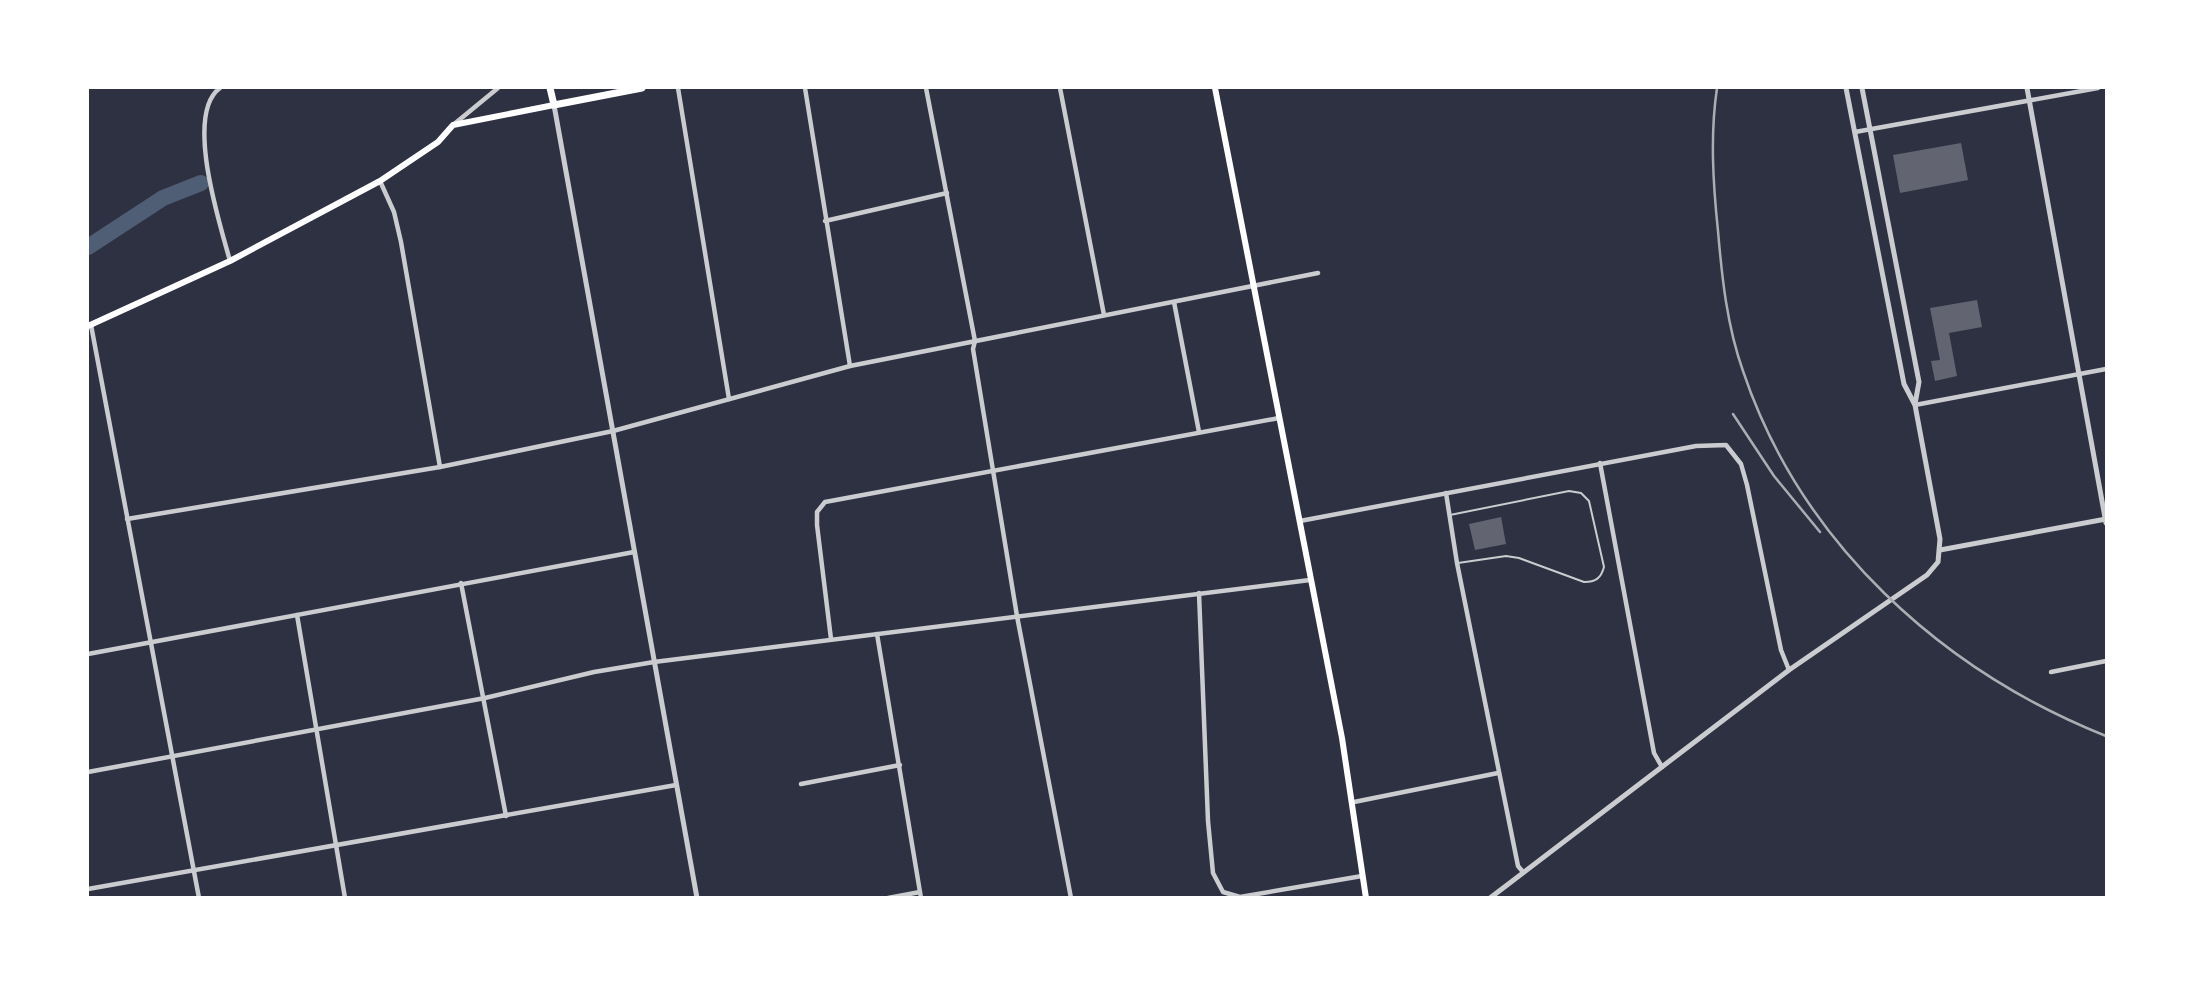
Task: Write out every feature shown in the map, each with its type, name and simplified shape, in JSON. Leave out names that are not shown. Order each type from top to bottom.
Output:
[{"type":"main road","points":[[550,88],[554,105]]},
{"type":"main road","points":[[89,325],[230,261],[380,181],[438,142],[453,125],[642,88]]},
{"type":"main road","points":[[1215,88],[1354,802],[1366,898]]},
{"type":"street","points":[[220,88],[209,100],[204,144],[230,261]]},
{"type":"street","points":[[453,125],[498,88]]},
{"type":"street","points":[[678,88],[729,399]]},
{"type":"street","points":[[804,88],[850,366]]},
{"type":"street","points":[[926,88],[975,341],[973,349],[1017,616],[1071,898]]},
{"type":"street","points":[[1060,88],[1104,315]]},
{"type":"street","points":[[1490,898],[1790,670],[1927,575],[1938,562],[1940,550],[1915,405],[1904,384],[1846,88]]},
{"type":"street","points":[[1862,88],[1919,382],[1915,405]]},
{"type":"street","points":[[1940,550],[2106,521],[2104,490],[2079,374],[2027,88]]},
{"type":"street","points":[[1855,132],[2098,88]]},
{"type":"street","points":[[554,105],[697,898]]},
{"type":"street","points":[[380,181],[394,212],[401,243],[440,467]]},
{"type":"street","points":[[825,222],[947,194]]},
{"type":"street","points":[[127,519],[440,467],[612,431],[850,366],[1318,274]]},
{"type":"street","points":[[1174,302],[1199,432]]},
{"type":"street","points":[[89,325],[199,898]]},
{"type":"street","points":[[1915,405],[2106,369]]},
{"type":"street","points":[[831,639],[817,525],[821,506],[835,500],[1279,418]]},
{"type":"street","points":[[1300,521],[1600,463],[1696,446],[1727,445],[1739,461],[1747,485],[1781,650],[1790,670]]},
{"type":"street","points":[[1600,463],[1654,753],[1662,767]]},
{"type":"street","points":[[1446,493],[1498,773],[1518,866],[1523,872]]},
{"type":"street","points":[[88,654],[634,552]]},
{"type":"street","points":[[88,772],[485,698],[594,672],[654,662],[1310,580]]},
{"type":"street","points":[[461,583],[506,816]]},
{"type":"street","points":[[1199,593],[1211,856],[1213,873],[1223,892],[1240,897],[1364,875]]},
{"type":"street","points":[[297,615],[345,898]]},
{"type":"street","points":[[877,634],[920,895],[888,898]]},
{"type":"street","points":[[2051,673],[2106,662]]},
{"type":"street","points":[[801,784],[900,765]]},
{"type":"street","points":[[1354,802],[1498,773]]},
{"type":"street","points":[[88,889],[676,785]]},
{"type":"lane","points":[[1449,515],[1569,491],[1581,493],[1589,501],[1604,567],[1602,575],[1593,582],[1584,582],[1519,558],[1506,556],[1457,563]]},
{"type":"building","points":[[1961,143],[1968,180],[1900,193],[1893,155]]},
{"type":"building","points":[[1977,300],[1982,327],[1949,333],[1957,376],[1935,381],[1931,361],[1940,360],[1930,308]]},
{"type":"building","points":[[1501,517],[1506,544],[1475,550],[1469,524]]},
{"type":"waterway","points":[[88,247],[163,198],[201,183]]},
{"type":"railway","points":[[1717,88],[1713,123],[1714,177],[1721,266],[1729,319],[1737,354],[1768,433],[1801,491],[1840,545],[1884,593],[1934,637],[1988,675],[2045,708],[2106,736]]},
{"type":"railway","points":[[1733,414],[1774,476],[1820,532]]}]
